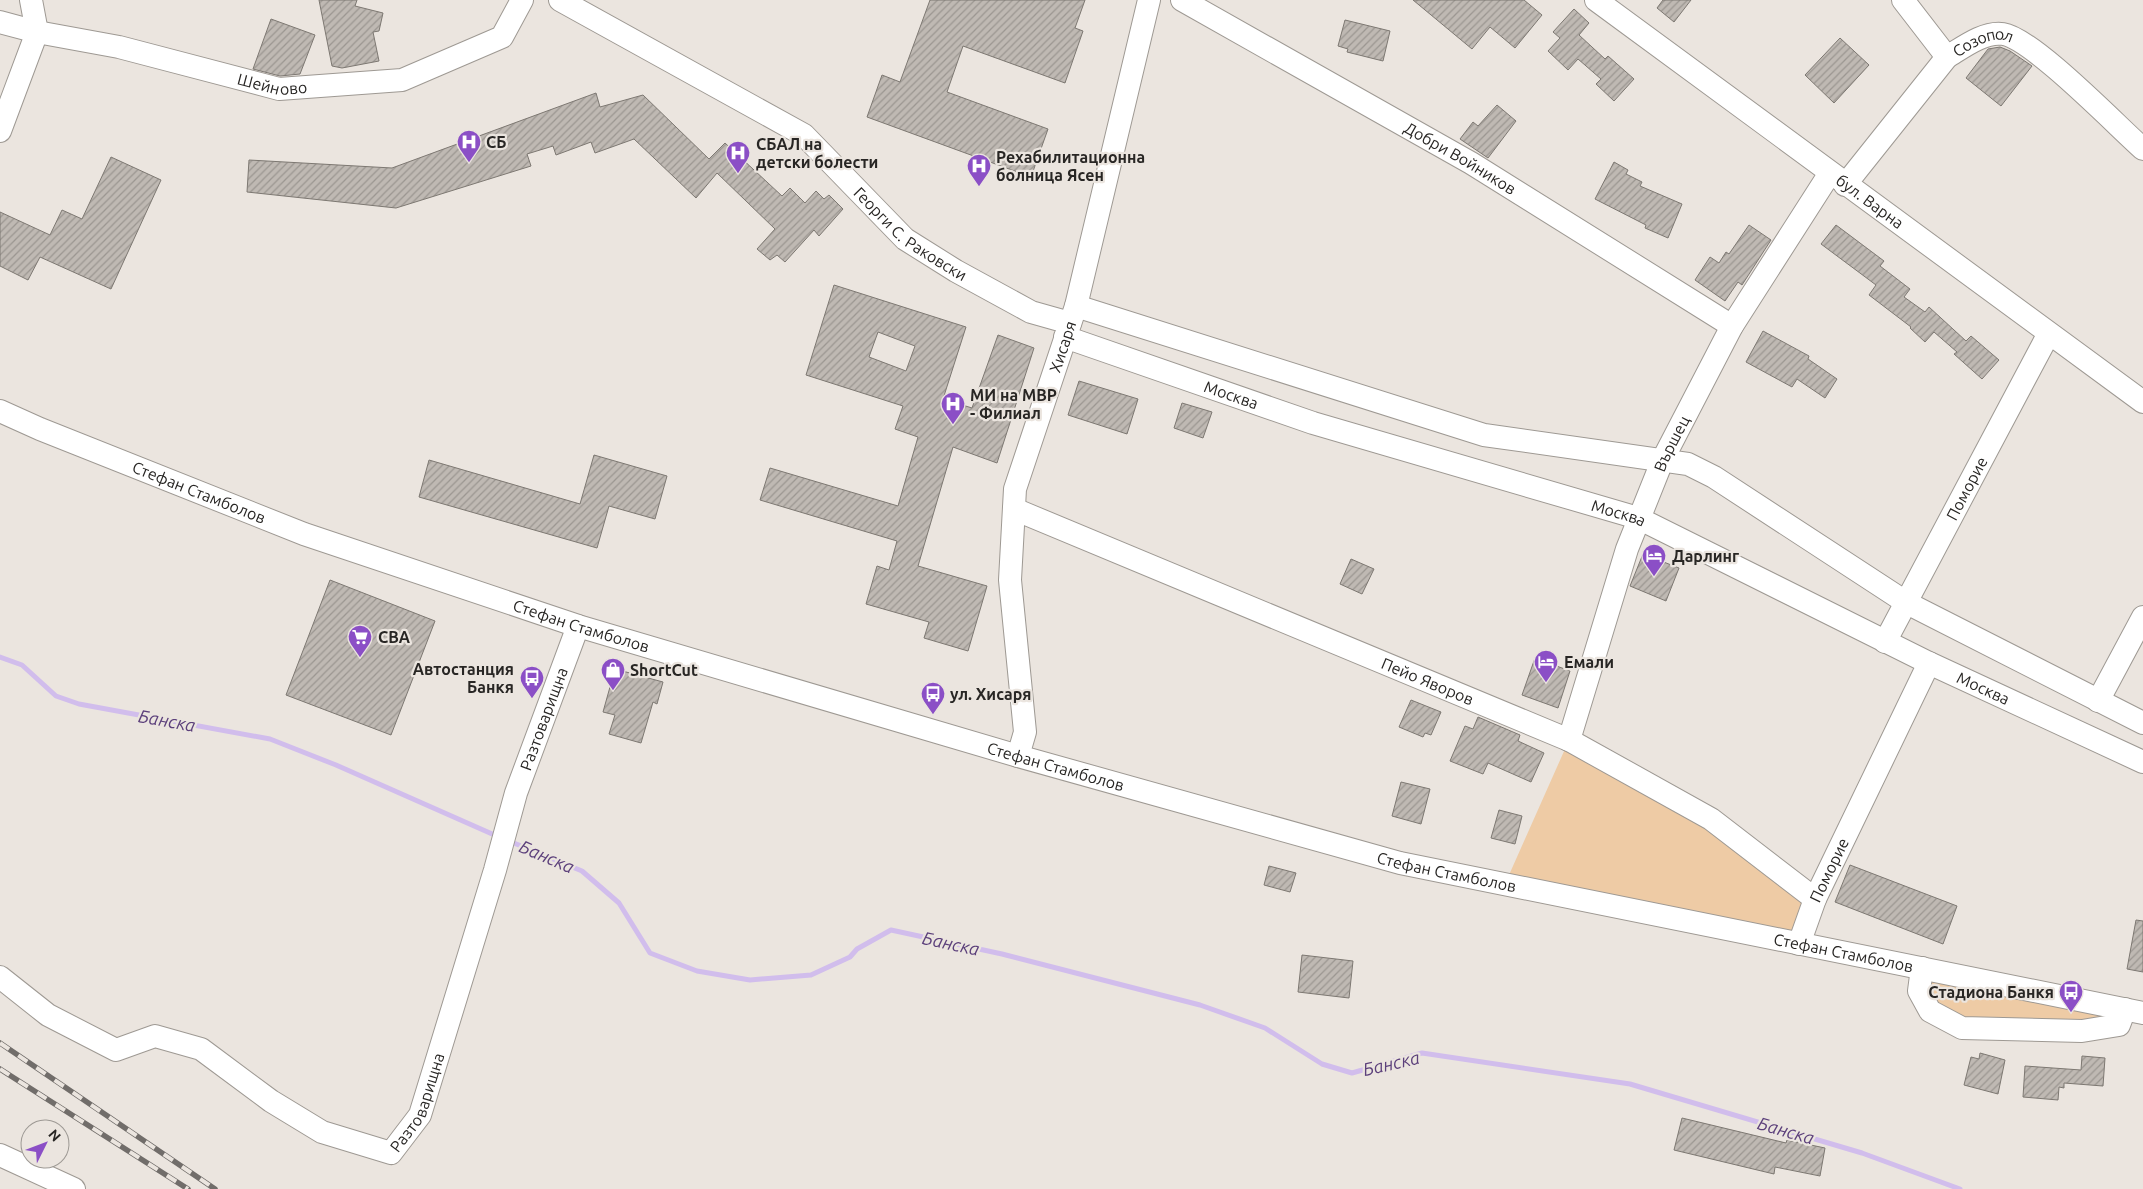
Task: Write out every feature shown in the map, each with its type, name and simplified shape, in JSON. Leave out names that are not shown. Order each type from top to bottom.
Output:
[{"type":"street","points":[[0,131],[37,32],[31,0]]},
{"type":"street","name":"Шейново","points":[[0,22],[37,32],[119,46],[278,89],[402,80],[502,37],[522,0]]},
{"type":"street","name":"Георги С. Раковски","points":[[560,0],[804,135],[905,239],[956,271],[1032,312],[1070,322]]},
{"type":"street","name":"Хисаря","points":[[1018,756],[1025,732],[1010,580],[1015,489],[1070,322],[1150,0]]},
{"type":"street","name":"Добри Войников","points":[[1182,0],[1471,163],[1732,326]]},
{"type":"street","name":"бул. Варна","points":[[1596,0],[1837,179],[2143,402]]},
{"type":"street","points":[[1903,0],[1947,57]]},
{"type":"street","name":"Созопол","points":[[1837,179],[1947,57],[1968,44],[1989,35],[2002,34],[2013,38],[2047,60],[2143,149]]},
{"type":"street","name":"Вършец","points":[[1569,740],[1638,518],[1663,459],[1732,326],[1837,179]]},
{"type":"street","points":[[1070,322],[1484,435],[1688,464],[1714,478],[1907,604],[2143,723]]},
{"type":"street","name":"Москва","points":[[1070,322],[1313,424],[1638,518],[1929,664],[2143,762]]},
{"type":"street","name":"Поморие","points":[[1885,642],[1907,604],[2048,334]]},
{"type":"street","name":"Стефан Стамболов","points":[[0,411],[40,429],[304,534],[578,626],[1018,756],[1400,863],[2134,1011]]},
{"type":"street","name":"Пейо Яворов","points":[[1014,509],[1569,740],[1711,819],[1814,899]]},
{"type":"street","points":[[2098,701],[2143,617]]},
{"type":"street","name":"Разтоварищна","points":[[0,977],[48,1015],[116,1050],[155,1036],[200,1049],[271,1101],[322,1132],[391,1153],[420,1115],[495,870],[512,807],[578,626]]},
{"type":"street","name":"Поморие","points":[[1799,944],[1814,899],[1929,664]]},
{"type":"street","points":[[1922,968],[1919,991],[1930,1011],[1962,1028],[2082,1031],[2119,1025],[2134,1011]]},
{"type":"street","points":[[0,1155],[74,1189]]},
{"type":"shaded area","points":[[1569,740],[1815,899],[1799,944],[1505,884]]},
{"type":"shaded area","points":[[1922,968],[2125,1009],[2119,1025],[1962,1028],[1930,1011]]},
{"type":"building","points":[[319,0],[357,0],[355,6],[383,13],[379,31],[373,32],[379,61],[342,68],[332,66]]},
{"type":"building","points":[[930,0],[1085,0],[1075,28],[1083,31],[1065,83],[963,46],[947,92],[1048,129],[1031,177],[867,117],[882,75],[900,82]]},
{"type":"building","points":[[1413,0],[1524,0],[1542,15],[1515,48],[1490,27],[1472,49]]},
{"type":"building","points":[[1663,0],[1691,0],[1674,22],[1657,8]]},
{"type":"building","points":[[1574,9],[1589,23],[1579,35],[1605,59],[1608,56],[1634,79],[1614,101],[1596,84],[1601,79],[1578,59],[1568,70],[1548,51],[1560,38],[1553,32]]},
{"type":"building","points":[[271,19],[315,35],[300,74],[280,76],[253,69]]},
{"type":"building","points":[[1345,20],[1390,31],[1383,61],[1347,52],[1348,49],[1338,46]]},
{"type":"building","points":[[1840,38],[1869,65],[1834,103],[1805,75]]},
{"type":"building","points":[[2000,47],[2010,51],[2032,66],[2001,106],[1966,78],[1988,49]]},
{"type":"building","points":[[596,93],[600,107],[643,95],[709,159],[725,143],[782,196],[790,188],[805,203],[816,191],[824,199],[829,195],[843,209],[819,236],[814,230],[785,262],[777,255],[770,260],[757,249],[775,229],[717,173],[696,198],[634,139],[595,153],[591,142],[556,155],[553,146],[527,154],[531,166],[396,208],[247,192],[249,160],[392,168]]},
{"type":"building","points":[[1497,105],[1516,121],[1488,158],[1460,139],[1473,122],[1478,126]]},
{"type":"building","points":[[111,157],[161,180],[111,289],[40,257],[28,280],[0,266],[0,212],[50,235],[62,210],[82,219]]},
{"type":"building","points":[[1614,162],[1628,170],[1626,174],[1642,182],[1640,186],[1682,204],[1668,238],[1645,228],[1646,225],[1595,199]]},
{"type":"building","points":[[1749,225],[1771,240],[1742,285],[1738,282],[1725,301],[1695,280],[1710,257],[1719,263],[1726,252],[1729,254]]},
{"type":"building","points":[[1836,225],[1884,261],[1880,266],[1910,289],[1904,297],[1925,312],[1929,307],[1966,341],[1971,336],[1999,360],[1982,379],[1954,354],[1957,352],[1934,332],[1925,342],[1911,327],[1869,295],[1876,285],[1821,244]]},
{"type":"building","points":[[834,285],[966,327],[943,399],[972,408],[998,335],[1034,348],[997,463],[953,447],[918,566],[987,586],[968,651],[924,638],[929,622],[866,604],[877,566],[889,570],[897,541],[760,500],[770,468],[898,506],[918,437],[895,429],[903,406],[806,375]],"holes":[[[878,332],[915,346],[906,371],[869,357]]]},
{"type":"building","points":[[1763,331],[1809,356],[1808,359],[1837,379],[1825,398],[1797,379],[1792,387],[1746,362]]},
{"type":"building","points":[[1079,381],[1138,399],[1127,434],[1068,415]]},
{"type":"building","points":[[1182,403],[1212,412],[1203,438],[1174,428]]},
{"type":"building","points":[[594,455],[667,476],[655,519],[609,506],[597,548],[419,497],[429,460],[580,504]]},
{"type":"building","name":"Дарлинг","points":[[1643,554],[1679,568],[1666,601],[1630,586]]},
{"type":"building","points":[[1351,559],[1374,569],[1362,594],[1340,584]]},
{"type":"building","name":"CBA","points":[[330,580],[435,621],[391,735],[286,695]]},
{"type":"building","name":"Емали","points":[[1535,658],[1570,671],[1558,708],[1522,695]]},
{"type":"building","points":[[615,669],[663,682],[657,704],[653,702],[641,743],[609,734],[615,715],[603,712]]},
{"type":"building","points":[[1411,700],[1441,712],[1431,735],[1425,733],[1423,737],[1399,727]]},
{"type":"building","points":[[1478,717],[1520,735],[1518,741],[1544,753],[1531,782],[1488,763],[1483,774],[1450,761],[1465,726],[1473,729]]},
{"type":"building","points":[[1401,782],[1430,789],[1421,824],[1392,816]]},
{"type":"building","points":[[1499,810],[1522,816],[1515,844],[1491,838]]},
{"type":"building","points":[[1850,865],[1957,906],[1943,944],[1835,902]]},
{"type":"building","points":[[1269,866],[1296,873],[1290,892],[1264,885]]},
{"type":"building","points":[[2136,920],[2143,921],[2143,972],[2127,969]]},
{"type":"building","points":[[1302,955],[1353,961],[1349,998],[1298,992]]},
{"type":"building","points":[[1980,1053],[2005,1060],[1998,1094],[1964,1085],[1971,1057],[1979,1059]]},
{"type":"building","points":[[2082,1056],[2105,1058],[2103,1086],[2064,1083],[2064,1088],[2059,1087],[2058,1100],[2023,1097],[2025,1066],[2081,1070]]},
{"type":"building","points":[[1682,1118],[1786,1143],[1787,1140],[1825,1148],[1820,1176],[1775,1167],[1774,1174],[1674,1150]]},
{"type":"waterway","name":"Банска","points":[[0,657],[22,665],[56,696],[79,704],[270,739],[336,765],[499,837]]},
{"type":"waterway","name":"Банска","points":[[509,841],[582,871],[619,903],[650,953],[697,971],[750,980],[811,975],[850,957],[857,949],[891,930],[1002,954],[1200,1005],[1265,1028],[1322,1064],[1352,1073],[1422,1053],[1630,1084],[1862,1153],[1960,1189]]},
{"type":"railway","points":[[0,1043],[215,1189]]},
{"type":"railway","points":[[0,1069],[188,1189]]},
{"type":"place","name":"СБ","points":[[469,163]]},
{"type":"place","name":"СБАЛ на детски болести","points":[[738,174]]},
{"type":"place","name":"Рехабилитационна болница Ясен","points":[[979,187]]},
{"type":"place","name":"МИ на МВР - Филиал","points":[[953,425]]},
{"type":"place","name":"Дарлинг","points":[[1654,577]]},
{"type":"place","name":"CBA","points":[[360,658]]},
{"type":"place","name":"Емали","points":[[1546,683]]},
{"type":"place","name":"ShortCut","points":[[613,691]]},
{"type":"place","name":"Автостанция Банкя","points":[[532,699]]},
{"type":"place","name":"ул. Хисаря","points":[[933,715]]},
{"type":"place","name":"Стадиона Банкя","points":[[2071,1013]]}]
